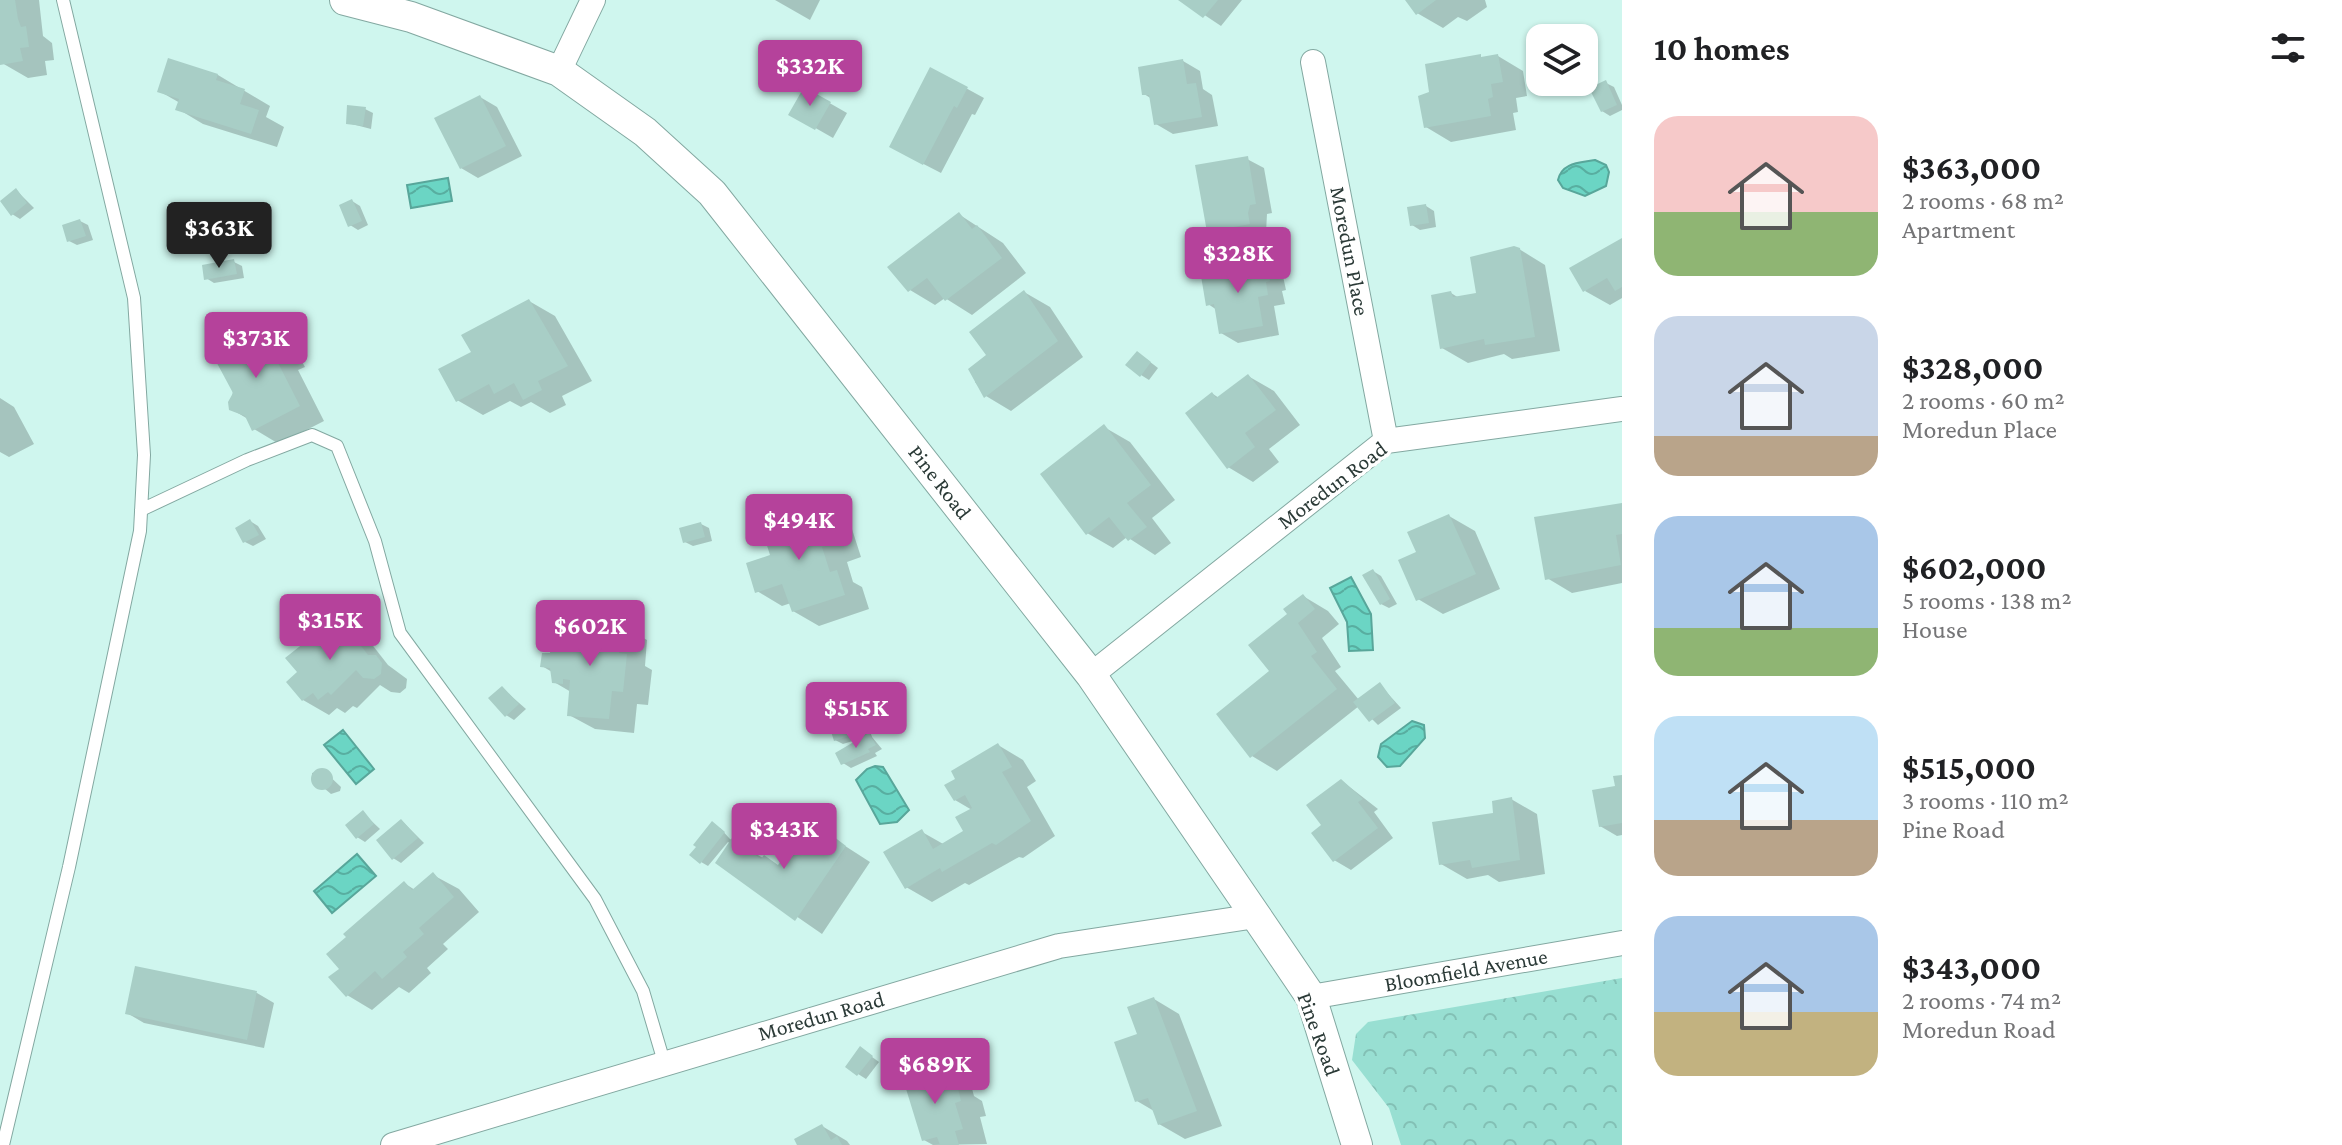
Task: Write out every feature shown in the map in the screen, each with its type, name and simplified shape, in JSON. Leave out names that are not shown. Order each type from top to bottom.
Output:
[{"type":"street","name":"Pine Road","points":[[345,0],[411,17],[559,71],[645,132],[712,193],[1091,675],[1311,997],[1357,1145]]},
{"type":"street","points":[[559,71],[593,0]]},
{"type":"street","name":"Moredun Place","points":[[1313,62],[1386,441]]},
{"type":"street","name":"Moredun Road","points":[[1091,675],[1386,441],[1622,409]]},
{"type":"street","name":"Moredun Road","points":[[393,1145],[1059,946],[1256,916]]},
{"type":"street","name":"Bloomfield Avenue","points":[[1311,997],[1622,943]]},
{"type":"lane","points":[[3,1145],[69,867],[140,531],[144,455],[134,298],[63,0]]},
{"type":"lane","points":[[141,510],[247,460],[312,435],[337,446],[375,541],[400,633],[595,899],[643,991],[664,1062]]},
{"type":"green space","points":[[1622,978],[1622,1145],[1401,1145],[1389,1108],[1352,1060],[1356,1034],[1368,1022]]},
{"type":"water","points":[[1595,160],[1606,165],[1609,172],[1606,186],[1585,196],[1563,188],[1558,180],[1563,170],[1572,164]]},
{"type":"water","points":[[448,178],[452,201],[411,208],[407,185]]},
{"type":"water","points":[[1351,577],[1371,614],[1373,650],[1349,651],[1347,622],[1330,588]]},
{"type":"water","points":[[1412,721],[1424,725],[1425,738],[1400,766],[1387,767],[1378,757],[1381,744]]},
{"type":"water","points":[[343,730],[374,769],[356,784],[324,745]]},
{"type":"water","points":[[875,766],[883,767],[909,810],[897,822],[880,824],[856,780]]},
{"type":"water","points":[[357,854],[376,876],[332,913],[314,891]]},
{"type":"building","points":[[0,0],[15,0],[21,27],[26,26],[29,47],[20,48],[23,61],[0,65]]},
{"type":"building","points":[[1178,0],[1218,0],[1203,18]]},
{"type":"building","points":[[1405,0],[1436,0],[1416,15]]},
{"type":"building","points":[[1481,54],[1481,57],[1498,54],[1503,82],[1491,84],[1493,97],[1488,99],[1491,116],[1424,128],[1418,96],[1429,92],[1425,64]]},
{"type":"building","points":[[168,58],[218,74],[216,80],[245,89],[240,104],[259,110],[251,134],[175,110],[179,99],[157,92]]},
{"type":"building","points":[[1183,59],[1187,84],[1196,83],[1202,117],[1154,125],[1149,95],[1142,95],[1138,67]]},
{"type":"building","points":[[930,67],[968,87],[957,108],[954,106],[923,165],[889,147]]},
{"type":"building","points":[[1606,80],[1617,105],[1601,112],[1593,96],[1598,96],[1598,84]]},
{"type":"building","points":[[804,87],[831,102],[815,130],[788,115]]},
{"type":"building","points":[[480,95],[506,146],[460,169],[434,118]]},
{"type":"building","points":[[347,105],[366,107],[363,126],[346,124]]},
{"type":"building","points":[[1248,156],[1256,204],[1250,205],[1250,224],[1207,232],[1195,165]]},
{"type":"building","points":[[16,188],[27,203],[11,216],[0,201]]},
{"type":"building","points":[[352,199],[362,221],[348,227],[339,205]]},
{"type":"building","points":[[1426,204],[1429,223],[1410,226],[1407,207]]},
{"type":"building","points":[[959,212],[972,229],[977,225],[1002,258],[945,301],[927,278],[908,292],[887,267]]},
{"type":"building","points":[[80,219],[86,236],[67,242],[62,225]]},
{"type":"building","points":[[1622,238],[1622,287],[1615,291],[1607,278],[1583,292],[1569,268]]},
{"type":"building","points":[[1514,246],[1520,248],[1535,337],[1485,345],[1484,339],[1440,349],[1431,295],[1451,291],[1453,297],[1476,293],[1470,257]]},
{"type":"building","points":[[1264,255],[1270,281],[1266,282],[1268,295],[1258,297],[1263,326],[1219,334],[1214,304],[1206,306],[1201,276],[1252,264],[1251,257]]},
{"type":"building","points":[[234,259],[237,274],[204,280],[202,265]]},
{"type":"building","points":[[1024,290],[1058,341],[984,398],[968,369],[986,355],[969,332]]},
{"type":"building","points":[[529,299],[568,366],[538,381],[542,390],[523,400],[514,383],[494,394],[489,384],[456,402],[438,369],[471,352],[461,335]]},
{"type":"building","points":[[270,332],[280,352],[274,355],[300,406],[252,431],[245,416],[229,410],[228,402],[233,393],[211,352],[238,338],[242,346]]},
{"type":"building","points":[[1137,351],[1151,362],[1140,377],[1125,365]]},
{"type":"building","points":[[1248,374],[1276,410],[1245,433],[1255,447],[1227,469],[1185,413],[1212,392],[1216,398]]},
{"type":"building","points":[[1104,424],[1151,485],[1127,503],[1147,527],[1128,541],[1109,517],[1086,535],[1040,474]]},
{"type":"building","points":[[1622,503],[1622,534],[1616,535],[1621,565],[1545,580],[1534,517]]},
{"type":"building","points":[[826,509],[837,543],[822,547],[830,572],[837,570],[845,595],[792,612],[782,584],[755,593],[746,563],[770,555],[763,533]]},
{"type":"building","points":[[1449,514],[1476,574],[1416,601],[1398,560],[1416,552],[1407,532]]},
{"type":"building","points":[[250,519],[259,535],[243,543],[235,528]]},
{"type":"building","points":[[701,522],[705,537],[683,543],[679,528]]},
{"type":"building","points":[[1373,569],[1390,599],[1380,605],[1362,575]]},
{"type":"building","points":[[1303,594],[1315,609],[1298,623],[1317,652],[1311,656],[1337,689],[1250,758],[1216,714],[1269,671],[1248,645],[1287,614],[1283,609]]},
{"type":"building","points":[[338,616],[368,655],[376,655],[382,663],[381,674],[374,679],[363,678],[356,670],[331,695],[328,692],[318,700],[313,693],[302,701],[286,682],[297,672],[285,658]]},
{"type":"building","points":[[601,618],[622,623],[619,653],[627,654],[623,692],[612,691],[609,719],[567,716],[570,680],[563,679],[563,684],[552,683],[550,668],[540,667],[542,653],[550,653],[551,642],[574,645],[577,620],[601,622]]},
{"type":"building","points":[[1380,682],[1395,703],[1369,722],[1353,702]]},
{"type":"building","points":[[502,686],[519,704],[505,717],[488,698]]},
{"type":"building","points":[[858,712],[864,731],[834,741],[828,722]]},
{"type":"building","points":[[869,733],[876,745],[868,749],[870,752],[841,765],[835,753]]},
{"type":"building","points":[[998,743],[1012,767],[1002,772],[1031,821],[996,845],[992,843],[942,872],[940,868],[905,889],[883,852],[922,829],[933,849],[963,831],[955,817],[972,808],[965,795],[954,801],[944,785],[955,779],[951,771]]},
{"type":"building","points":[[322,768],[330,771],[333,779],[330,787],[322,790],[314,787],[311,779],[314,771]]},
{"type":"building","points":[[1622,775],[1622,823],[1599,827],[1592,790],[1615,786],[1613,776]]},
{"type":"building","points":[[1341,779],[1363,799],[1358,802],[1378,828],[1333,862],[1311,833],[1321,825],[1306,805]]},
{"type":"building","points":[[1512,797],[1520,860],[1472,868],[1470,860],[1439,865],[1432,822],[1493,813],[1492,801]]},
{"type":"building","points":[[363,810],[374,824],[356,839],[345,825]]},
{"type":"building","points":[[401,819],[418,838],[392,860],[376,840]]},
{"type":"building","points":[[712,821],[725,832],[700,864],[689,855]]},
{"type":"building","points":[[825,830],[846,846],[795,921],[715,863],[732,838],[761,859],[764,855],[778,865],[800,835],[814,845]]},
{"type":"building","points":[[433,872],[454,897],[419,928],[424,934],[403,952],[407,957],[382,979],[375,971],[346,997],[328,977],[339,969],[326,954],[346,937],[343,934],[404,881],[412,890]]},
{"type":"building","points":[[135,966],[257,991],[247,1040],[125,1014]]},
{"type":"building","points":[[1154,997],[1197,1111],[1158,1125],[1148,1098],[1135,1102],[1114,1042],[1137,1034],[1127,1007]]},
{"type":"building","points":[[860,1046],[873,1056],[857,1076],[845,1067]]},
{"type":"building","points":[[945,1068],[950,1086],[957,1084],[961,1101],[955,1103],[963,1129],[955,1131],[959,1145],[940,1145],[937,1137],[922,1141],[903,1079]]},
{"type":"building","points":[[822,1124],[831,1140],[837,1136],[842,1145],[797,1145],[794,1139]]}]
